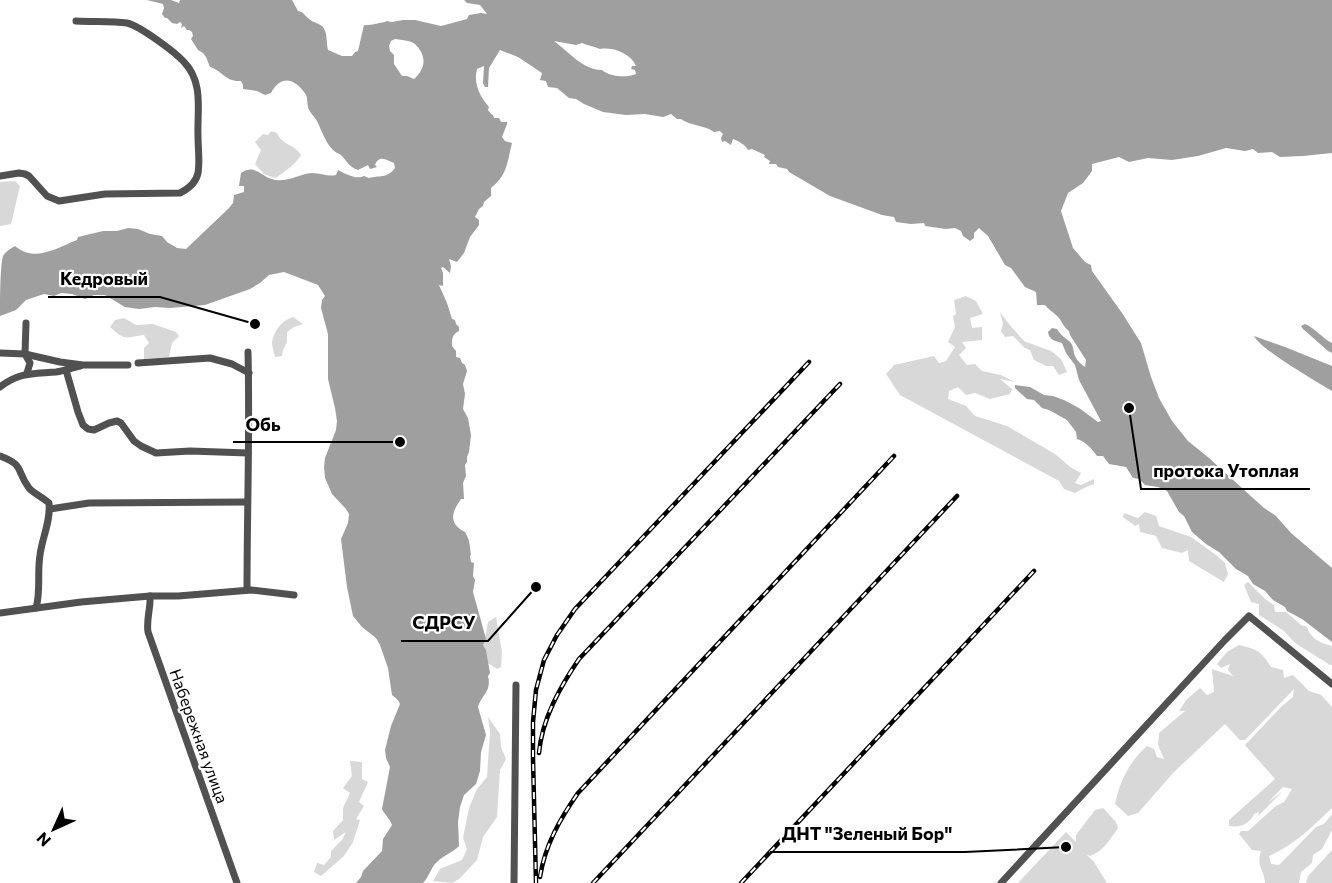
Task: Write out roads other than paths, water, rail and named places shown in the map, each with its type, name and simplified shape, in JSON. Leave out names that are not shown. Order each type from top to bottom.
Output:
[{"type":"street","points":[[0,176],[25,174],[47,196],[59,201],[105,194],[180,192],[188,189],[198,173],[198,89],[193,74],[184,62],[135,26],[127,23],[76,21]]},
{"type":"street","points":[[26,323],[25,354],[30,363],[27,373]]},
{"type":"street","points":[[247,591],[248,351]]},
{"type":"street","points":[[0,353],[25,354],[83,365],[128,365]]},
{"type":"street","points":[[138,363],[210,358],[226,361],[249,373]]},
{"type":"street","points":[[0,387],[27,373],[66,370],[83,365]]},
{"type":"street","points":[[66,370],[78,412],[83,425],[88,429],[94,430],[117,421],[134,441],[156,453],[190,451],[248,453]]},
{"type":"street","points":[[0,456],[15,463],[32,491],[49,503],[50,508],[40,552],[40,589],[36,608]]},
{"type":"street","points":[[50,508],[97,502],[247,502]]},
{"type":"street","points":[[0,613],[81,602],[150,596],[247,591],[294,596]]},
{"type":"street","name":"Набережная улица","points":[[150,596],[148,632],[237,883]]},
{"type":"street","points":[[1001,883],[1249,616],[1332,684]]},
{"type":"street","points":[[514,883],[516,686]]},
{"type":"railway","points":[[536,883],[533,722],[536,690],[544,660],[557,635],[575,609],[809,362]]},
{"type":"railway","points":[[539,753],[544,728],[553,704],[579,659],[840,384]]},
{"type":"railway","points":[[540,877],[554,833],[578,793],[894,456]]},
{"type":"railway","points":[[593,883],[957,496]]},
{"type":"railway","points":[[741,883],[1034,571]]},
{"type":"place","name":"Кедровый","points":[[255,324]]},
{"type":"place","name":"протока Утоплая","points":[[1129,408]]},
{"type":"place","name":"Обь","points":[[400,442]]},
{"type":"place","name":"СДРСУ","points":[[536,587]]},
{"type":"place","name":"ДНТ \"Зеленый Бор\"","points":[[1066,847]]}]
